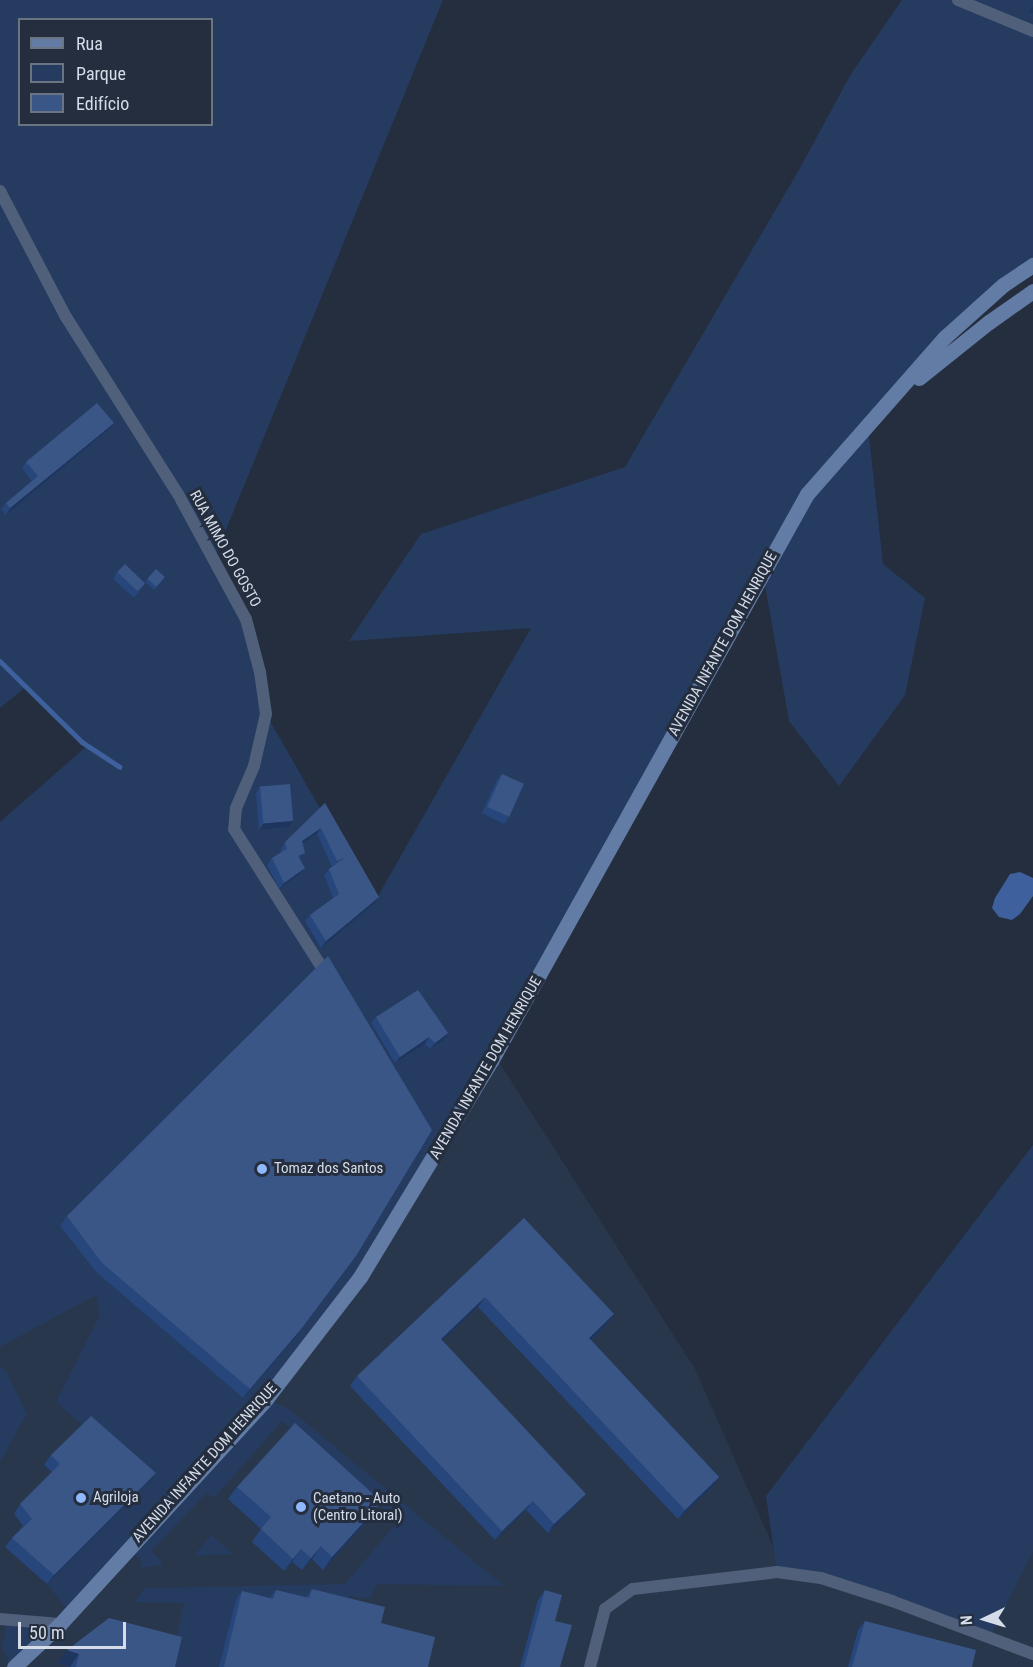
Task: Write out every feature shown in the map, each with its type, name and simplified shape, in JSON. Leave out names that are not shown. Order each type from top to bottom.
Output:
[{"type":"main road","name":"AVENIDA INFANTE DOM HENRIQUE","points":[[14,1667],[60,1624],[290,1370],[360,1277],[435,1157],[534,985],[807,494],[945,337],[1003,285],[1033,265]]},
{"type":"main road","name":"AVENIDA INFANTE DOM HENRIQUE","points":[[877,413],[973,334],[1033,291]]},
{"type":"street","points":[[958,0],[1033,31]]},
{"type":"street","name":"RUA MIMO DO GOSTO","points":[[0,191],[66,317],[178,494],[246,619],[260,672],[266,714],[254,765],[236,808],[234,829],[338,992]]},
{"type":"street","points":[[426,1140],[435,1157]]},
{"type":"street","points":[[590,1667],[605,1609],[633,1589],[777,1572],[821,1578],[881,1597],[1033,1654]]},
{"type":"street","points":[[0,1619],[60,1624]]},
{"type":"shaded area","points":[[1020,872],[1033,878],[1033,896],[1020,914],[1012,920],[999,917],[992,908],[995,898],[1010,874]]},
{"type":"shaded area","points":[[0,1002],[495,1056],[695,1369],[779,1560],[1033,1540],[1033,1667],[0,1667]]},
{"type":"green space","points":[[0,0],[443,0],[214,559],[246,619],[266,714],[374,903],[531,628],[349,641],[421,534],[625,467],[800,168],[851,74],[902,0],[1033,0],[1033,265],[1003,285],[877,413],[869,436],[883,564],[925,598],[905,695],[839,786],[789,721],[763,574],[435,1157],[266,1399],[289,1409],[504,1586],[377,1584],[370,1599],[350,1596],[346,1609],[219,1667],[169,1667],[184,1603],[134,1602],[145,1588],[345,1584],[398,1521],[282,1421],[214,1498],[207,1493],[151,1551],[164,1564],[142,1568],[142,1561],[127,1549],[70,1613],[47,1584],[149,1482],[56,1402],[100,1315],[96,1295],[0,1347],[0,822],[87,746],[27,686],[0,708]],"holes":[[[109,429],[34,482],[22,468]],[[60,1226],[243,1398],[96,1272]]]},
{"type":"green space","points":[[1033,1145],[1033,1551],[990,1638],[892,1601],[777,1572],[766,1496]]},
{"type":"green space","points":[[0,1367],[6,1371],[27,1414],[0,1462]]},
{"type":"green space","points":[[211,1535],[233,1554],[194,1556]]},
{"type":"green space","points":[[8,1619],[60,1624],[11,1667],[2,1647]]},
{"type":"building","points":[[97,403],[114,423],[10,508],[6,503],[38,476],[26,462]]},
{"type":"building","points":[[125,564],[145,583],[138,591],[117,572]]},
{"type":"building","points":[[156,569],[165,577],[156,587],[147,579]]},
{"type":"building","points":[[502,774],[524,784],[509,817],[487,807]]},
{"type":"building","points":[[290,784],[293,821],[263,823],[260,787]]},
{"type":"building","points":[[325,803],[379,897],[326,941],[310,915],[339,894],[329,869],[346,857],[337,861],[321,828],[302,841],[305,853],[298,856],[305,868],[284,883],[272,858],[287,849],[285,842]]},
{"type":"building","name":"Tomaz dos Santos","points":[[328,956],[432,1130],[356,1256],[302,1328],[250,1389],[102,1263],[67,1216]]},
{"type":"building","points":[[418,990],[448,1033],[435,1043],[429,1037],[400,1057],[376,1017]]},
{"type":"building","points":[[524,1218],[614,1314],[589,1338],[719,1477],[685,1510],[485,1297],[441,1339],[586,1494],[554,1524],[533,1501],[502,1531],[357,1376]]},
{"type":"building","name":"Agriloja","points":[[91,1416],[156,1473],[54,1575],[12,1538],[32,1519],[20,1504],[60,1464],[51,1455]]},
{"type":"building","name":"Caetano - Auto (Centro Litoral)","points":[[295,1423],[382,1502],[332,1557],[321,1546],[311,1558],[301,1549],[293,1559],[261,1529],[271,1517],[237,1487]]},
{"type":"building","points":[[312,1589],[385,1607],[381,1623],[435,1637],[428,1667],[224,1667],[242,1591],[273,1599],[276,1590],[309,1598]]},
{"type":"building","points":[[545,1590],[562,1595],[555,1621],[572,1625],[560,1667],[524,1667]]},
{"type":"building","points":[[109,1618],[182,1637],[175,1667],[76,1667],[79,1654],[67,1650]]},
{"type":"building","points":[[865,1621],[976,1650],[972,1667],[852,1667]]},
{"type":"waterway","points":[[0,661],[82,742],[120,767]]},
{"type":"place","name":"Tomaz dos Santos","points":[[262,1169]]},
{"type":"place","name":"Agriloja","points":[[81,1498]]},
{"type":"place","name":"Caetano - Auto (Centro Litoral)","points":[[301,1507]]}]
